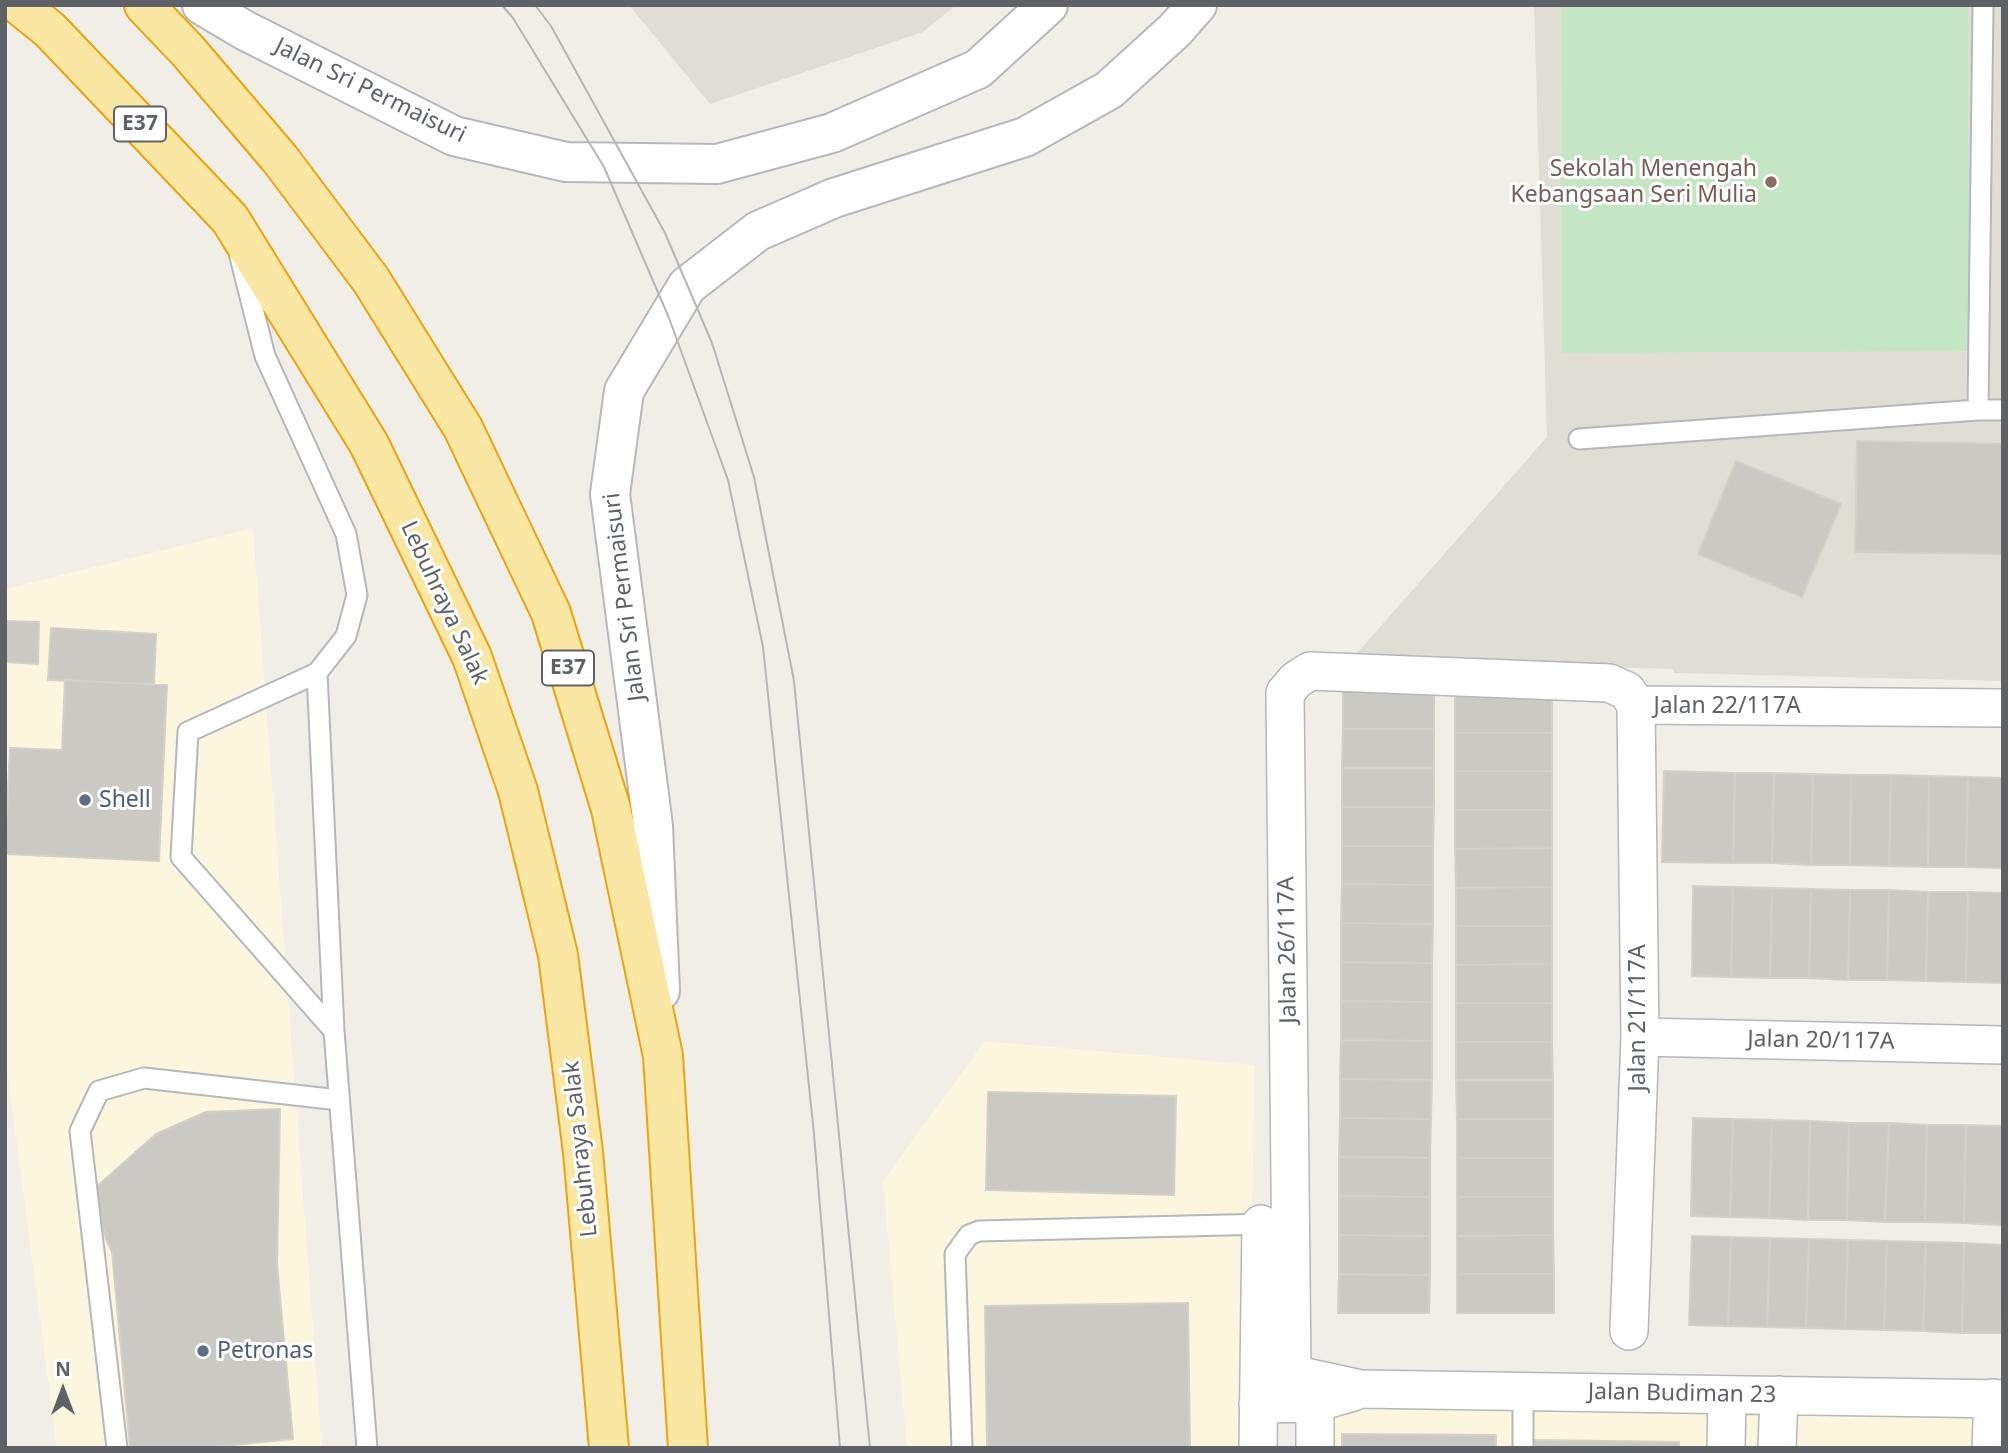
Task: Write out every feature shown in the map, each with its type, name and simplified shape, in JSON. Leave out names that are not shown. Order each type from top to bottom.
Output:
[{"type":"highway","name":"Lebuhraya Salak","points":[[19,5],[50,30],[230,219],[369,444],[472,657],[518,791],[558,955],[583,1152],[609,1448]]},
{"type":"highway","name":"E37","points":[[144,5],[187,50],[280,159],[372,280],[463,428],[551,612],[611,808],[663,1056],[688,1448]]},
{"type":"main road","name":"Jalan Sri Permaisuri","points":[[202,5],[244,30],[454,136],[566,162],[717,164],[832,133],[978,69],[1048,5]]},
{"type":"main road","name":"Jalan Sri Permaisuri","points":[[663,1056],[653,826],[610,494],[624,391],[687,286],[758,231],[834,198],[1025,137],[1110,90],[1175,30],[1197,5]]},
{"type":"street","name":"Jalan 22/117A","points":[[1296,680],[1310,671],[1609,683],[1627,691],[1636,705],[2003,708]]},
{"type":"street","name":"Jalan 26/117A","points":[[1258,1448],[1270,1383],[1276,1224],[1285,693],[1296,680]]},
{"type":"street","name":"Jalan 21/117A","points":[[1629,1331],[1640,1037],[1636,705]]},
{"type":"street","name":"Jalan 20/117A","points":[[1640,1037],[2003,1045]]},
{"type":"street","name":"Jalan Budiman 23","points":[[1270,1383],[1361,1390],[1998,1399]]},
{"type":"street","name":"Jalan Budiman 23","points":[[1270,1383],[1315,1403],[1361,1390]]},
{"type":"street","points":[[1726,1448],[1727,1395]]},
{"type":"street","points":[[1777,1448],[1779,1395]]},
{"type":"street","points":[[1991,1448],[1998,1399]]},
{"type":"street","points":[[1315,1403],[1315,1448]]},
{"type":"street","points":[[1266,1448],[1269,1444],[1283,1441],[1297,1444],[1299,1448]]},
{"type":"lane","points":[[1978,410],[1983,5]]},
{"type":"lane","points":[[230,219],[265,356],[346,534],[357,595],[346,636],[317,673],[188,732],[181,857],[334,1031]]},
{"type":"lane","points":[[1579,439],[2003,410]]},
{"type":"lane","points":[[317,673],[334,1031],[368,1448]]},
{"type":"lane","points":[[117,1448],[80,1131],[99,1091],[144,1078],[339,1100]]},
{"type":"lane","points":[[962,1448],[956,1254],[969,1235],[979,1230],[1276,1224]]},
{"type":"lane","points":[[1523,1392],[1523,1448]]},
{"type":"shaded area","points":[[629,5],[956,5],[923,32],[710,104]]},
{"type":"shaded area","name":"Sekolah Menengah Kebangsaan Seri Mulia","points":[[1534,5],[2003,5],[2003,681],[1674,673],[1673,669],[1351,660],[1547,437]]},
{"type":"shaded area","points":[[253,528],[322,1448],[57,1448],[5,1054],[5,589]]},
{"type":"shaded area","points":[[985,1041],[1255,1065],[1247,1448],[907,1448],[883,1181]]},
{"type":"shaded area","points":[[1360,1407],[2003,1416],[2003,1448],[1328,1448],[1328,1415]]},
{"type":"green space","points":[[1561,5],[1968,5],[1969,351],[1562,353]]},
{"type":"building","points":[[1857,441],[2003,444],[2003,554],[1855,552]]},
{"type":"building","points":[[1736,461],[1841,504],[1802,597],[1698,554]]},
{"type":"building","points":[[5,621],[39,622],[38,664],[5,662]]},
{"type":"building","points":[[51,628],[156,634],[154,684],[48,680]]},
{"type":"building","name":"Shell","points":[[65,680],[167,685],[159,861],[5,854],[10,748],[62,750]]},
{"type":"building","points":[[1343,690],[1434,690],[1434,729],[1343,729]]},
{"type":"building","points":[[1455,694],[1552,694],[1552,733],[1455,733]]},
{"type":"building","points":[[1343,729],[1434,729],[1434,768],[1342,768]]},
{"type":"building","points":[[1455,733],[1552,733],[1552,771],[1455,771]]},
{"type":"building","points":[[1342,768],[1434,768],[1434,807],[1342,807]]},
{"type":"building","points":[[1455,771],[1552,771],[1552,810],[1455,810]]},
{"type":"building","points":[[1664,771],[1735,773],[1733,863],[1662,862]]},
{"type":"building","points":[[1735,773],[1774,773],[1772,863],[1733,863]]},
{"type":"building","points":[[1774,773],[1813,774],[1811,865],[1772,863]]},
{"type":"building","points":[[1813,774],[1851,775],[1850,865],[1811,865]]},
{"type":"building","points":[[1851,775],[1891,775],[1889,866],[1850,865]]},
{"type":"building","points":[[1891,775],[1929,776],[1928,867],[1889,866]]},
{"type":"building","points":[[1929,776],[1968,777],[1966,867],[1928,867]]},
{"type":"building","points":[[1968,777],[2003,778],[2003,868],[1966,867]]},
{"type":"building","points":[[1342,807],[1434,807],[1433,846],[1342,846]]},
{"type":"building","points":[[1455,810],[1552,810],[1552,848],[1455,849]]},
{"type":"building","points":[[1342,846],[1433,846],[1433,885],[1342,884]]},
{"type":"building","points":[[1552,848],[1552,887],[1456,888],[1455,849]]},
{"type":"building","points":[[1342,884],[1433,885],[1433,924],[1341,923]]},
{"type":"building","points":[[1693,886],[1733,887],[1731,977],[1692,976]]},
{"type":"building","points":[[1552,887],[1552,926],[1456,926],[1456,888]]},
{"type":"building","points":[[1733,887],[1772,888],[1770,978],[1731,977]]},
{"type":"building","points":[[1772,888],[1811,889],[1809,978],[1770,978]]},
{"type":"building","points":[[1811,889],[1850,890],[1848,980],[1809,978]]},
{"type":"building","points":[[1850,890],[1889,890],[1887,980],[1848,980]]},
{"type":"building","points":[[1889,890],[1928,892],[1926,981],[1887,980]]},
{"type":"building","points":[[1928,892],[1968,892],[1966,982],[1926,981]]},
{"type":"building","points":[[1968,892],[2003,893],[2003,983],[1966,982]]},
{"type":"building","points":[[1341,923],[1433,924],[1432,963],[1341,962]]},
{"type":"building","points":[[1456,926],[1552,926],[1552,964],[1456,965]]},
{"type":"building","points":[[1341,962],[1432,963],[1432,1002],[1341,1001]]},
{"type":"building","points":[[1552,964],[1552,1003],[1456,1003],[1456,965]]},
{"type":"building","points":[[1341,1001],[1432,1002],[1432,1041],[1341,1040]]},
{"type":"building","points":[[1456,1003],[1552,1003],[1552,1042],[1456,1042]]},
{"type":"building","points":[[1341,1040],[1432,1041],[1432,1080],[1340,1079]]},
{"type":"building","points":[[1456,1042],[1552,1042],[1553,1080],[1456,1080]]},
{"type":"building","points":[[1340,1079],[1432,1080],[1431,1119],[1340,1118]]},
{"type":"building","points":[[1456,1080],[1553,1080],[1553,1119],[1457,1119]]},
{"type":"building","points":[[988,1092],[1176,1096],[1174,1195],[986,1190]]},
{"type":"building","name":"Petronas","points":[[280,1109],[277,1264],[293,1439],[203,1448],[130,1448],[112,1252],[106,1239],[94,1189],[156,1134],[206,1112]]},
{"type":"building","points":[[1340,1118],[1431,1119],[1430,1158],[1339,1157]]},
{"type":"building","points":[[1693,1118],[1733,1119],[1730,1217],[1691,1216]]},
{"type":"building","points":[[1457,1119],[1553,1119],[1553,1158],[1457,1158]]},
{"type":"building","points":[[1733,1119],[1772,1120],[1769,1218],[1730,1217]]},
{"type":"building","points":[[1772,1120],[1810,1121],[1808,1220],[1769,1218]]},
{"type":"building","points":[[1810,1121],[1849,1123],[1847,1220],[1808,1220]]},
{"type":"building","points":[[1849,1123],[1889,1123],[1885,1222],[1847,1220]]},
{"type":"building","points":[[1889,1123],[1927,1125],[1925,1222],[1885,1222]]},
{"type":"building","points":[[1927,1125],[1966,1125],[1964,1223],[1925,1222]]},
{"type":"building","points":[[1966,1125],[2003,1126],[2002,1225],[1964,1223]]},
{"type":"building","points":[[1339,1157],[1430,1158],[1430,1197],[1339,1196]]},
{"type":"building","points":[[1457,1158],[1553,1158],[1553,1197],[1457,1197]]},
{"type":"building","points":[[1339,1196],[1430,1197],[1430,1236],[1339,1235]]},
{"type":"building","points":[[1457,1197],[1553,1197],[1553,1235],[1457,1236]]},
{"type":"building","points":[[1339,1235],[1430,1236],[1430,1275],[1339,1274]]},
{"type":"building","points":[[1553,1235],[1554,1274],[1457,1274],[1457,1236]]},
{"type":"building","points":[[1692,1236],[1731,1237],[1728,1326],[1689,1325]]},
{"type":"building","points":[[1731,1237],[1770,1238],[1767,1327],[1728,1326]]},
{"type":"building","points":[[1770,1238],[1809,1239],[1806,1328],[1767,1327]]},
{"type":"building","points":[[1809,1239],[1848,1240],[1845,1329],[1806,1328]]},
{"type":"building","points":[[1848,1240],[1887,1241],[1884,1330],[1845,1329]]},
{"type":"building","points":[[1887,1241],[1926,1242],[1923,1331],[1884,1330]]},
{"type":"building","points":[[1926,1242],[1964,1243],[1962,1333],[1923,1331]]},
{"type":"building","points":[[1964,1243],[2003,1245],[2001,1333],[1962,1333]]},
{"type":"building","points":[[2003,1269],[2003,1333],[2001,1333]]},
{"type":"building","points":[[1339,1274],[1430,1275],[1429,1313],[1338,1313]]},
{"type":"building","points":[[1457,1274],[1554,1274],[1554,1313],[1457,1313]]},
{"type":"building","points":[[1188,1303],[1190,1448],[987,1448],[985,1306]]},
{"type":"building","points":[[1342,1434],[1496,1435],[1496,1448],[1342,1448]]},
{"type":"building","points":[[1529,1440],[1679,1442],[1679,1448],[1528,1448]]},
{"type":"tram line","points":[[502,5],[513,18],[604,167],[669,318],[728,480],[763,647],[814,1134],[840,1448]]},
{"type":"tram line","points":[[535,5],[551,26],[665,233],[712,343],[754,477],[794,681],[870,1448]]},
{"type":"place","name":"Sekolah Menengah Kebangsaan Seri Mulia","points":[[1771,182]]},
{"type":"place","name":"Shell","points":[[85,800]]},
{"type":"place","name":"Petronas","points":[[203,1351]]}]
